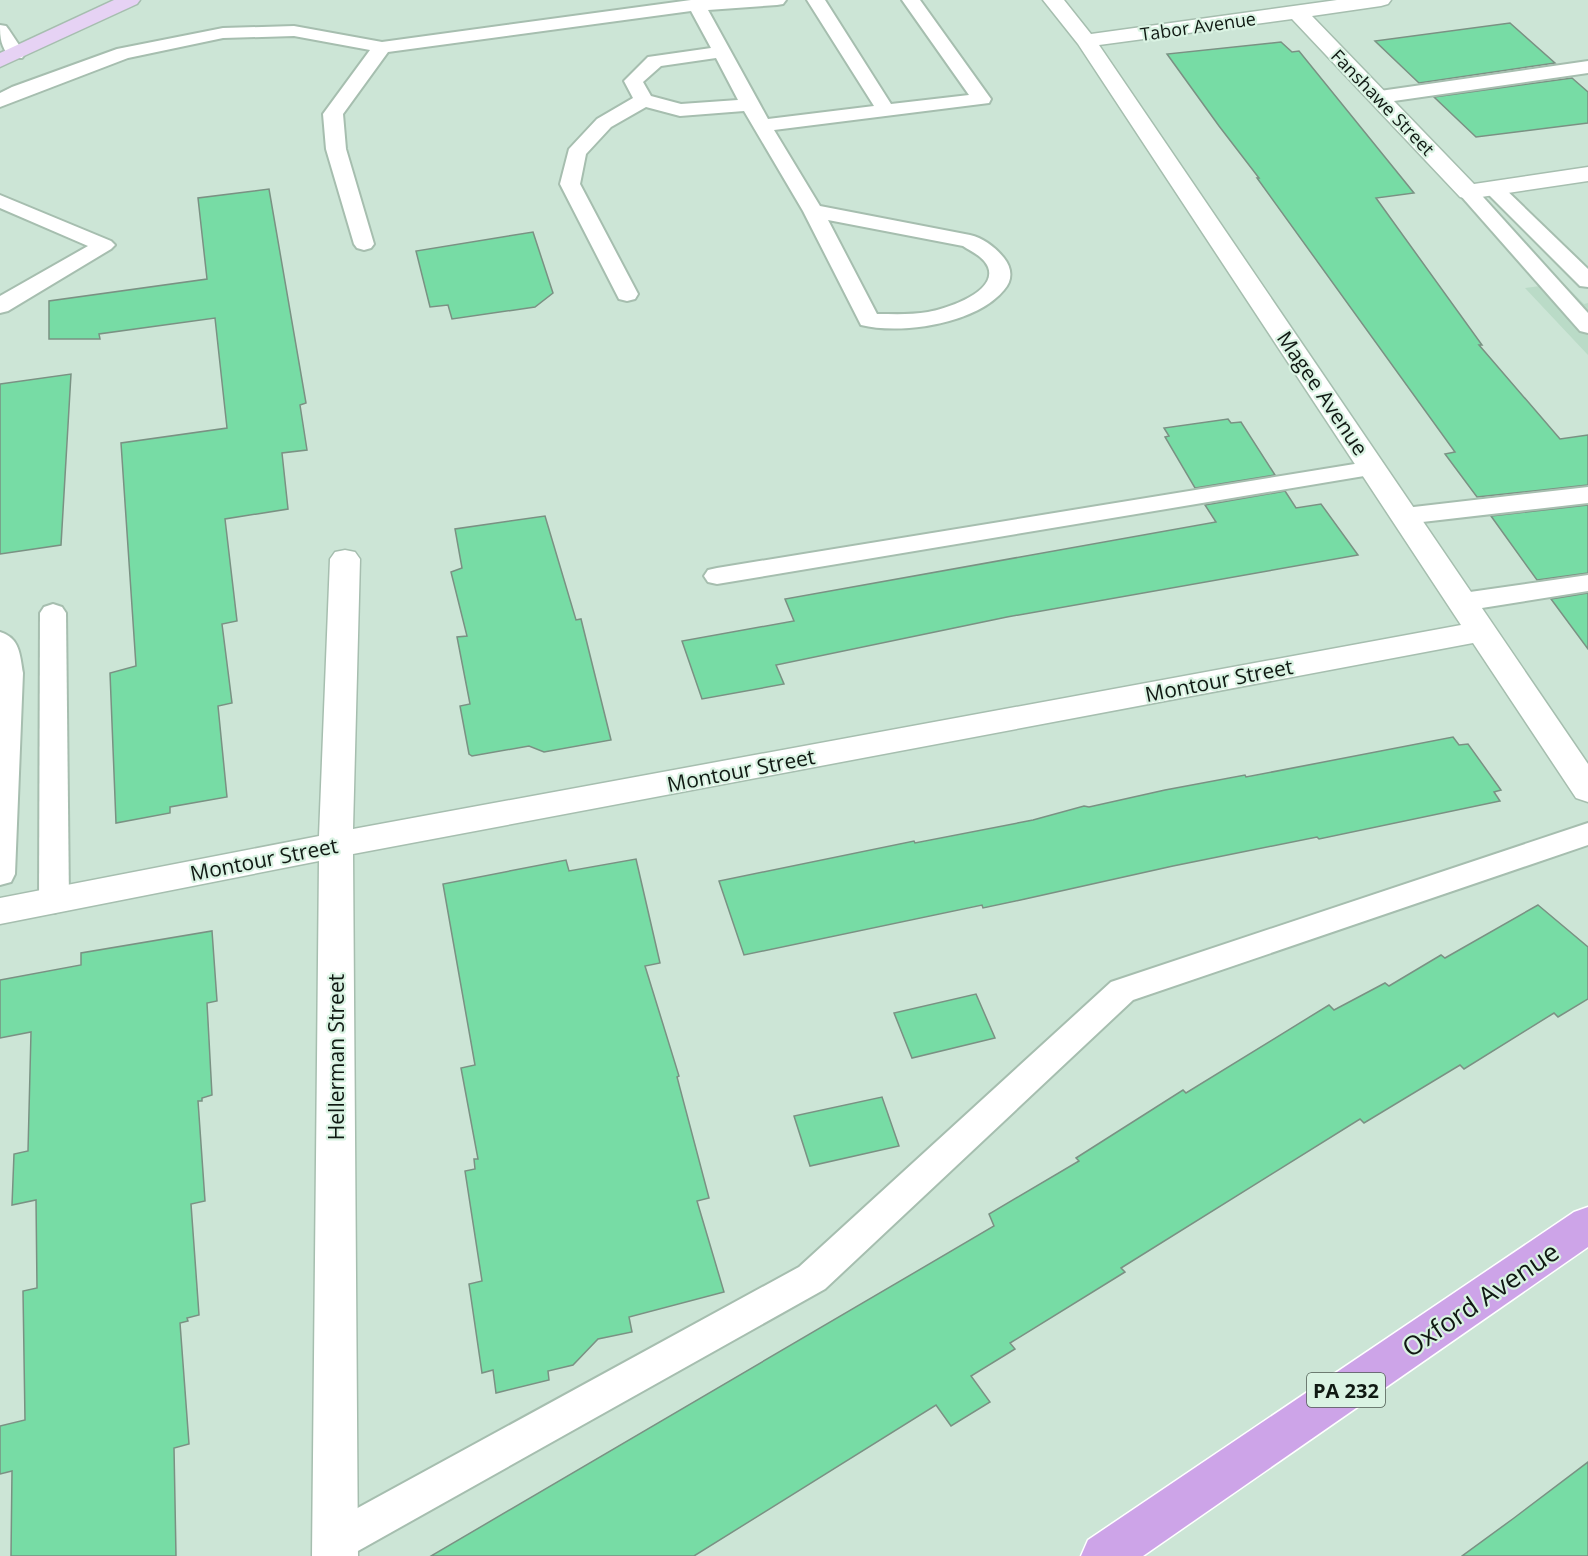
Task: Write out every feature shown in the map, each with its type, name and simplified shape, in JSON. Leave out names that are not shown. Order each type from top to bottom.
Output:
[{"type":"main road","name":"Oxford Avenue","points":[[1104,1556],[1588,1225]]},
{"type":"street","points":[[8,58],[130,0]]},
{"type":"street","name":"Magee Avenue","points":[[1053,0],[1086,41],[1588,790]]},
{"type":"street","name":"Tabor Avenue","points":[[1086,41],[1381,0]]},
{"type":"street","name":"Fanshawe Street","points":[[1296,12],[1380,97],[1468,192]]},
{"type":"street","points":[[1468,192],[1588,174]]},
{"type":"street","name":"Hellerman Street","points":[[335,1549],[336,845],[345,559]]},
{"type":"street","name":"Montour Street","points":[[0,911],[336,845],[1483,631]]},
{"type":"lane","points":[[0,101],[19,91],[123,52],[223,33],[294,31],[382,47],[680,6],[777,0]]},
{"type":"lane","points":[[816,0],[886,110]]},
{"type":"lane","points":[[762,126],[982,99],[910,0]]},
{"type":"lane","points":[[697,6],[750,105],[813,212],[869,320],[909,321],[946,314],[977,302],[991,293],[1000,282],[1001,271],[996,259],[985,249],[970,241],[813,212]]},
{"type":"lane","points":[[0,30],[8,58]]},
{"type":"lane","points":[[364,244],[336,150],[333,114],[382,47]]},
{"type":"lane","points":[[722,52],[655,62],[633,81],[644,100],[680,110],[750,105]]},
{"type":"lane","points":[[1380,97],[1588,67]]},
{"type":"lane","points":[[627,294],[570,184],[576,153],[604,123],[644,100]]},
{"type":"lane","points":[[1493,188],[1588,281]]},
{"type":"lane","points":[[1468,192],[1588,326]]},
{"type":"lane","points":[[0,201],[104,245],[0,306]]},
{"type":"lane","points":[[0,277],[26,289]]},
{"type":"lane","points":[[717,576],[1373,468]]},
{"type":"lane","points":[[1405,516],[1588,495]]},
{"type":"lane","points":[[1463,602],[1588,583]]},
{"type":"lane","points":[[53,613],[54,901]]},
{"type":"lane","points":[[0,641],[5,646],[9,673],[0,874]]},
{"type":"lane","points":[[335,1549],[812,1278],[1122,991],[1588,834]]},
{"type":"shaded area","points":[[1563,283],[1584,304],[1588,303],[1588,355],[1525,288]]},
{"type":"building","points":[[1510,23],[1555,63],[1419,83],[1375,41]]},
{"type":"building","points":[[1281,42],[1292,52],[1299,51],[1414,193],[1376,198],[1482,345],[1479,345],[1560,439],[1588,435],[1588,485],[1477,497],[1445,454],[1455,452],[1257,178],[1259,178],[1167,54]]},
{"type":"building","points":[[1572,78],[1588,92],[1588,123],[1476,137],[1434,97]]},
{"type":"building","points":[[269,189],[306,403],[300,405],[307,450],[282,453],[288,509],[225,519],[237,621],[222,624],[232,703],[218,706],[227,797],[170,807],[170,813],[116,823],[110,673],[136,666],[121,443],[227,428],[215,318],[99,334],[100,339],[49,339],[49,301],[207,279],[198,198]]},
{"type":"building","points":[[533,232],[553,293],[535,307],[452,319],[448,305],[430,307],[416,251]]},
{"type":"building","points":[[71,374],[61,545],[0,554],[0,384]]},
{"type":"building","points":[[1228,419],[1231,423],[1241,422],[1275,475],[1195,488],[1165,437],[1169,436],[1164,428]]},
{"type":"building","points":[[1285,491],[1296,508],[1321,504],[1358,555],[1007,617],[776,665],[784,684],[702,699],[682,641],[794,621],[785,599],[1216,522],[1205,505]]},
{"type":"building","points":[[1588,505],[1588,573],[1537,580],[1491,516]]},
{"type":"building","points":[[545,516],[576,620],[581,619],[611,740],[544,752],[529,746],[472,756],[469,754],[460,706],[470,704],[457,637],[467,636],[451,572],[462,568],[455,529]]},
{"type":"building","points":[[1588,593],[1588,649],[1551,599]]},
{"type":"building","points":[[1453,737],[1459,745],[1468,744],[1501,790],[1494,792],[1500,801],[744,955],[719,881],[914,841],[915,843],[1033,820],[1084,806],[1089,807],[1165,790],[1245,775],[1246,777]]},
{"type":"building","points":[[636,859],[660,963],[645,966],[679,1076],[677,1077],[709,1198],[697,1201],[724,1292],[629,1317],[632,1332],[598,1339],[573,1365],[548,1371],[549,1380],[496,1393],[493,1370],[482,1373],[469,1284],[482,1281],[465,1171],[475,1169],[474,1159],[478,1159],[461,1068],[475,1065],[443,884],[566,860],[569,871]]},
{"type":"building","points":[[1538,905],[1588,947],[1588,999],[1558,1017],[1554,1013],[1464,1069],[1460,1065],[1364,1123],[1360,1119],[1121,1268],[1125,1272],[1010,1343],[1015,1349],[971,1376],[990,1402],[951,1426],[936,1405],[694,1556],[431,1556],[994,1226],[989,1214],[1079,1161],[1076,1158],[1183,1090],[1186,1093],[1329,1005],[1334,1010],[1385,983],[1389,986],[1441,955],[1445,958]]},
{"type":"building","points":[[212,931],[217,1001],[207,1003],[212,1095],[198,1101],[205,1201],[191,1204],[199,1315],[187,1318],[188,1321],[180,1323],[189,1444],[174,1448],[176,1556],[11,1556],[12,1471],[0,1474],[0,1426],[25,1420],[23,1291],[37,1288],[36,1200],[12,1205],[14,1154],[28,1151],[31,1032],[0,1038],[0,980],[81,965],[81,953]]},
{"type":"building","points":[[976,994],[995,1038],[912,1058],[894,1013]]},
{"type":"building","points":[[882,1097],[899,1146],[810,1166],[794,1116]]},
{"type":"building","points":[[1588,1462],[1588,1556],[1462,1556],[1514,1518]]}]
